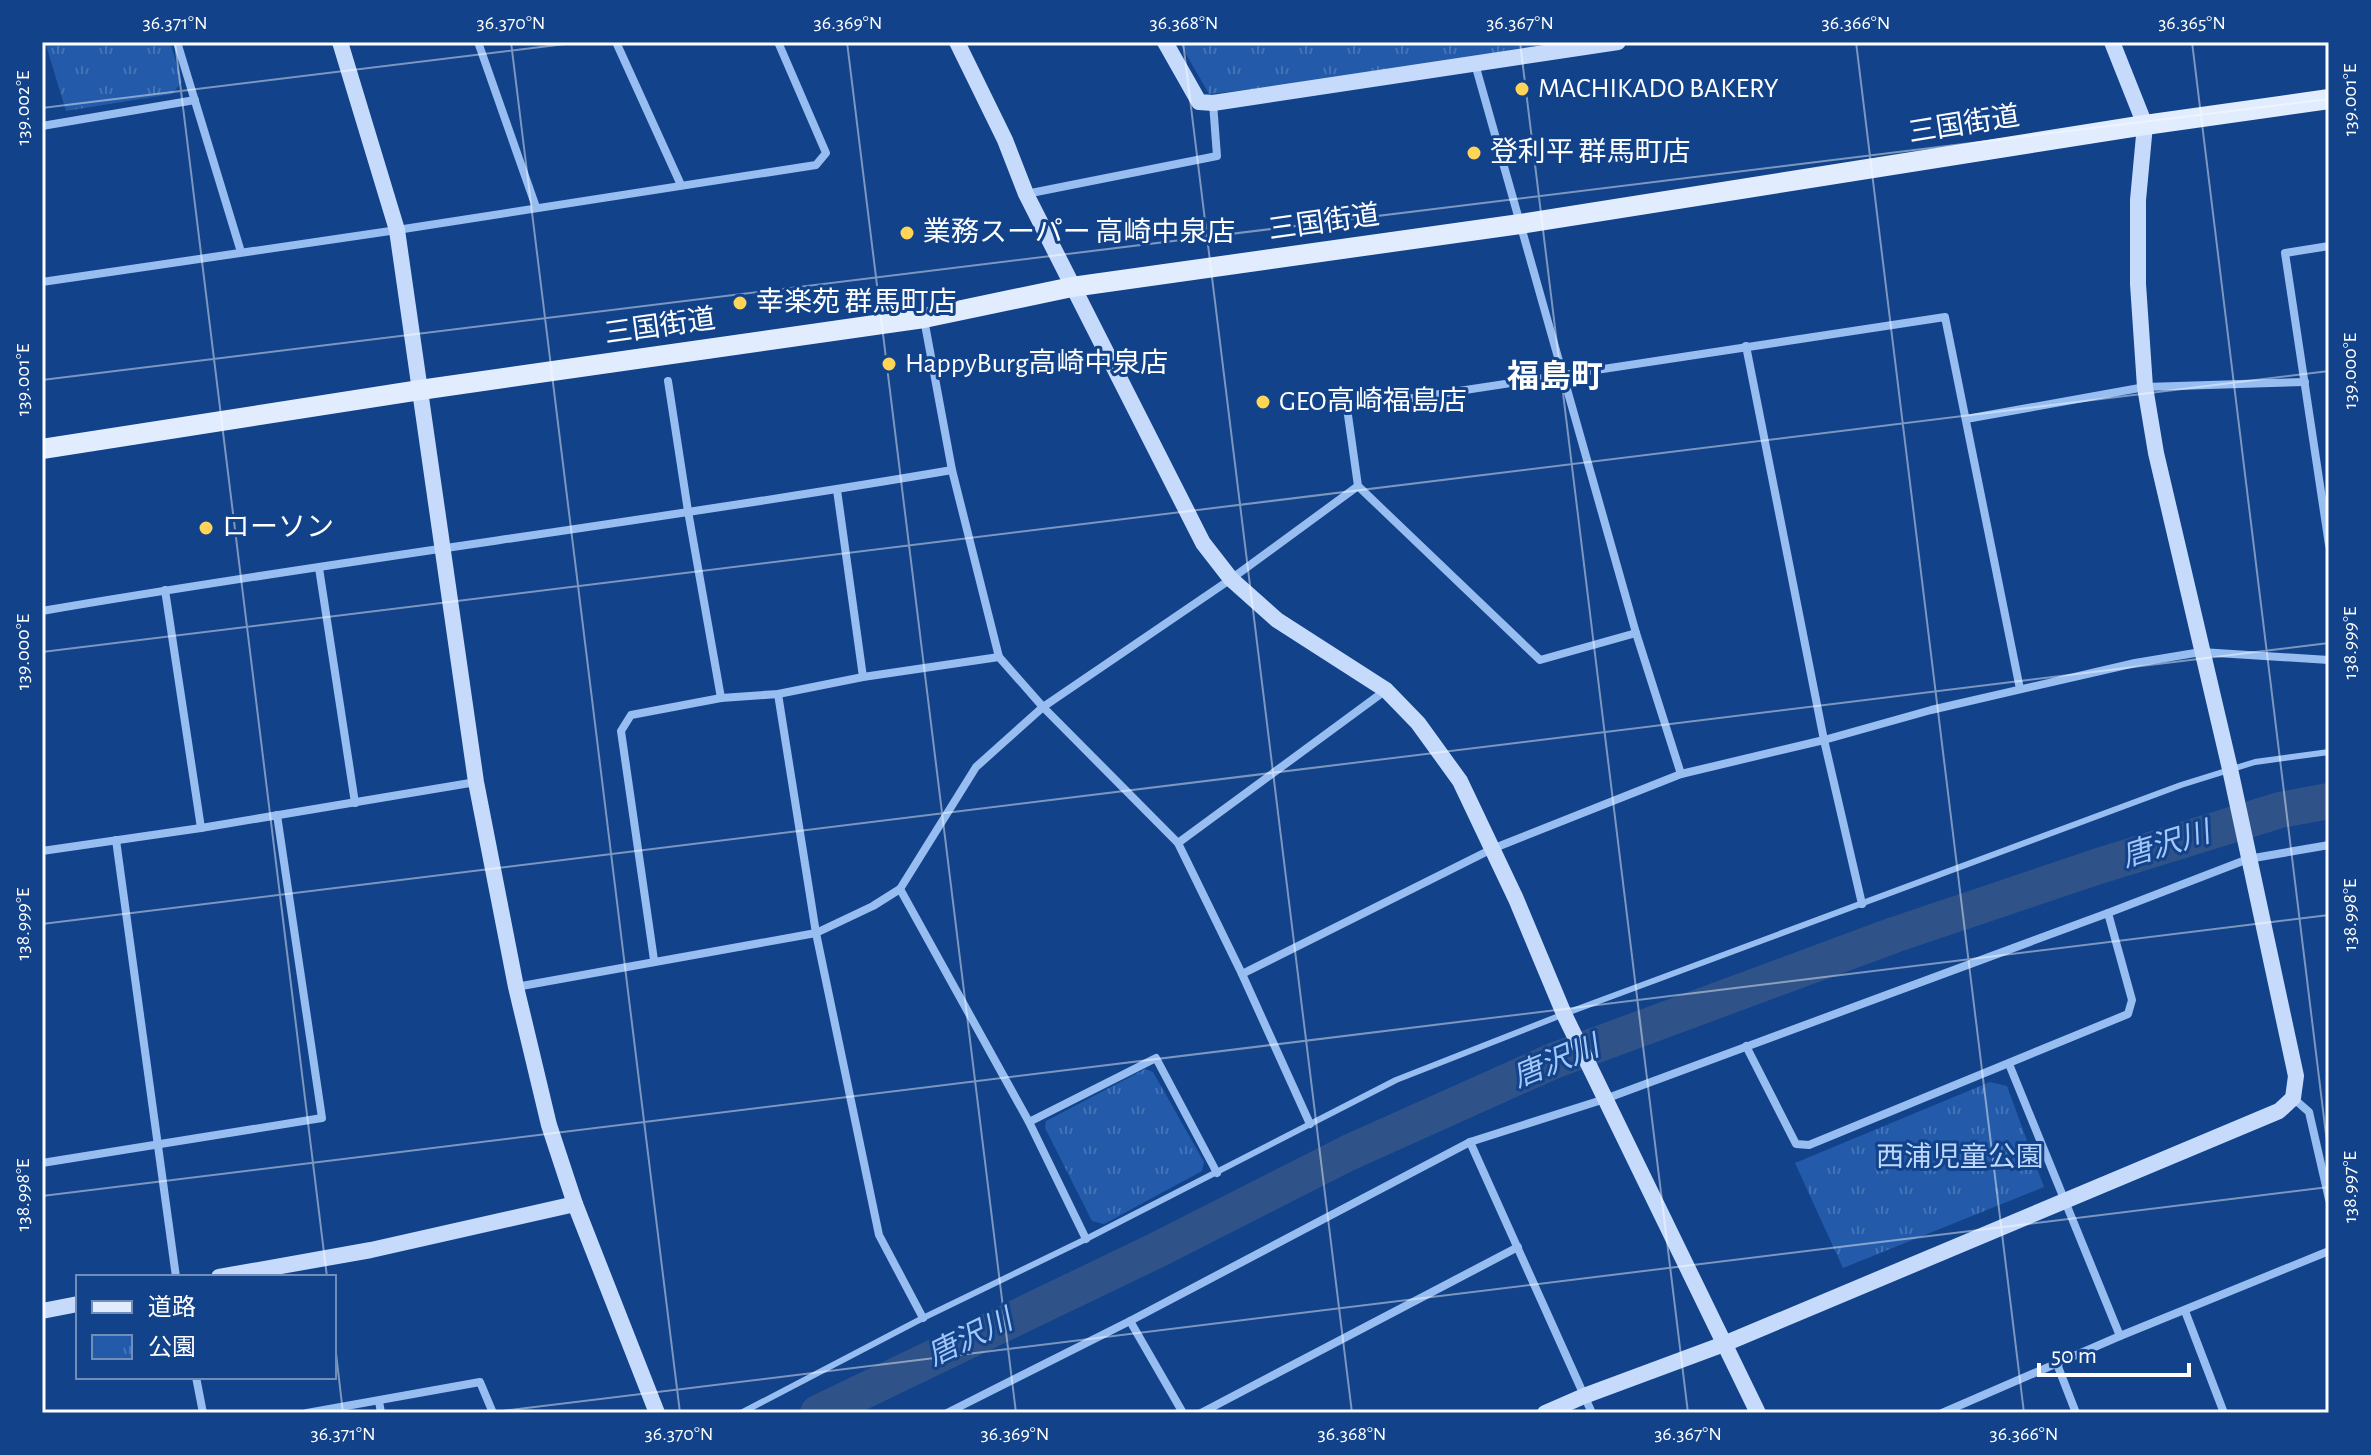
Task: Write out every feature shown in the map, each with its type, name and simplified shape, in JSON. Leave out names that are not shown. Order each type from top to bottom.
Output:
[{"type":"main road","name":"三国街道","points":[[42,449],[420,390],[924,318],[1072,287],[1520,224],[2145,125],[2329,99]]},
{"type":"street","points":[[177,42],[241,252]]},
{"type":"street","points":[[340,42],[397,230],[476,782],[516,987],[549,1125],[575,1204],[657,1413]]},
{"type":"street","points":[[478,42],[536,207]]},
{"type":"street","points":[[616,42],[681,185]]},
{"type":"street","points":[[42,282],[816,165],[826,153],[778,42]]},
{"type":"street","points":[[957,42],[1005,140],[1026,194],[1203,543],[1231,579],[1277,620],[1386,690],[1418,723],[1460,781],[1516,899],[1565,1017],[1758,1413]]},
{"type":"street","points":[[1165,42],[1199,102],[1213,103],[1616,42]]},
{"type":"street","points":[[1545,1413],[1724,1344],[2064,1202],[2279,1111],[2293,1098],[2296,1076],[2156,453],[2145,387],[2138,284],[2138,200],[2145,125],[2112,42]]},
{"type":"street","points":[[1475,64],[1636,633],[1681,774]]},
{"type":"street","points":[[42,126],[195,100]]},
{"type":"street","points":[[1026,194],[1217,156],[1213,103]]},
{"type":"street","points":[[2329,246],[2285,253],[2329,545]]},
{"type":"street","points":[[1636,633],[1540,660],[1358,486],[1347,408],[1945,317],[2020,689]]},
{"type":"street","points":[[924,318],[952,470],[999,657],[1043,707],[1178,843],[1310,1124]]},
{"type":"street","points":[[1746,346],[1824,740],[1862,904]]},
{"type":"street","points":[[668,381],[721,698]]},
{"type":"street","points":[[1966,419],[2145,387],[2305,382]]},
{"type":"street","points":[[42,611],[952,470]]},
{"type":"street","points":[[516,987],[816,933],[900,889],[976,767],[1043,707],[1231,579],[1358,486]]},
{"type":"street","points":[[837,490],[863,677]]},
{"type":"street","points":[[319,568],[355,803]]},
{"type":"street","points":[[165,590],[201,828]]},
{"type":"street","points":[[1242,974],[1492,849],[1681,774],[2135,663],[2201,652],[2329,660]]},
{"type":"street","points":[[654,960],[621,731],[631,715],[721,698],[778,694],[863,677],[999,657]]},
{"type":"street","points":[[1178,843],[1386,690]]},
{"type":"street","points":[[778,694],[816,933],[879,1235],[923,1318]]},
{"type":"street","points":[[42,851],[476,782]]},
{"type":"street","points":[[42,1163],[322,1118],[277,815]]},
{"type":"street","points":[[116,840],[176,1275]]},
{"type":"street","points":[[947,1413],[1130,1321],[1470,1142],[1746,1046],[2108,913],[2247,852],[2329,845]]},
{"type":"street","points":[[900,889],[1029,1122],[1086,1239]]},
{"type":"street","points":[[1746,1046],[1796,1144],[1809,1145],[2128,1014],[2132,1000],[2108,913]]},
{"type":"street","points":[[1029,1122],[1156,1058],[1217,1173]]},
{"type":"street","points":[[2009,1064],[2120,1336]]},
{"type":"street","points":[[2293,1098],[2309,1112],[2329,1199]]},
{"type":"street","points":[[1470,1142],[1592,1413]]},
{"type":"street","points":[[230,1275],[371,1250],[575,1204]]},
{"type":"street","points":[[1201,1413],[1518,1247]]},
{"type":"street","points":[[1942,1413],[2329,1251]]},
{"type":"street","points":[[42,1311],[76,1304]]},
{"type":"street","points":[[2185,1311],[2224,1413]]},
{"type":"street","points":[[1130,1321],[1183,1413]]},
{"type":"street","points":[[2057,1364],[2076,1413]]},
{"type":"street","points":[[196,1379],[203,1413]]},
{"type":"street","points":[[307,1413],[480,1382],[493,1413]]},
{"type":"street","points":[[379,1401],[381,1413]]},
{"type":"lane","points":[[741,1413],[1396,1080],[1862,904],[2231,776],[2255,762],[2329,752]]},
{"type":"green space","points":[[45,42],[170,42],[182,82],[172,94],[66,111]]},
{"type":"green space","points":[[1179,42],[1616,42],[1467,65],[1209,94]]},
{"type":"green space","points":[[1145,1069],[1153,1072],[1204,1162],[1202,1171],[1104,1224],[1092,1221],[1045,1128],[1046,1121]]},
{"type":"green space","name":"西浦児童公園","points":[[1990,1082],[2007,1086],[2044,1187],[1843,1268],[1795,1163]]},
{"type":"waterway","name":"唐沢川","points":[[818,1413],[1155,1251],[1348,1153],[1553,1061],[1894,935],[2099,866],[2280,810],[2329,801]]},
{"type":"place","name":"MACHIKADO BAKERY","points":[[1522,89]]},
{"type":"place","name":"登利平 群馬町店","points":[[1474,153]]},
{"type":"place","name":"業務スーパー 高崎中泉店","points":[[907,233]]},
{"type":"place","name":"幸楽苑 群馬町店","points":[[740,303]]},
{"type":"place","name":"HappyBurg高崎中泉店","points":[[889,364]]},
{"type":"place","name":"GEO高崎福島店","points":[[1263,402]]},
{"type":"place","name":"ローソン","points":[[206,528]]},
{"type":"district","name":"福島町","points":[[1555,377]]}]
